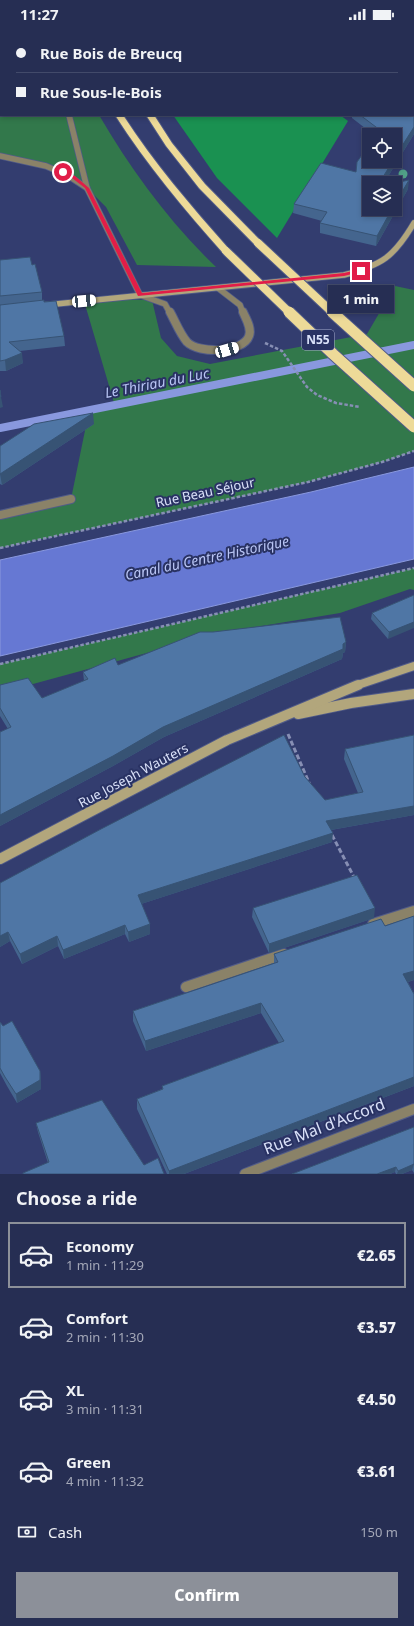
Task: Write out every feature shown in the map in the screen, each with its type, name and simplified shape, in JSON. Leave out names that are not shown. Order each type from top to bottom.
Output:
[{"type":"highway","name":"N55","points":[[120,116],[141,150],[175,193],[226,251],[333,354],[414,426]]},
{"type":"highway","name":"N55","points":[[151,116],[169,144],[202,186],[258,243],[368,346],[414,386]]},
{"type":"street","points":[[69,116],[86,188],[140,295],[165,304],[187,342],[195,347],[205,350],[221,351],[236,347],[244,342],[249,337],[250,330],[240,306],[218,288]]},
{"type":"street","points":[[0,156],[53,168],[73,177],[86,188]]},
{"type":"street","points":[[38,306],[344,275],[361,271],[385,260],[399,248],[414,223]]},
{"type":"street","points":[[0,515],[71,499]]},
{"type":"street","name":"Rue Joseph Wauters","points":[[0,859],[227,740],[357,685],[414,666]]},
{"type":"street","name":"Rue Joseph Wauters","points":[[280,718],[351,703],[414,694]]},
{"type":"street","points":[[364,928],[414,911]]},
{"type":"street","points":[[186,987],[297,950]]},
{"type":"street","name":"Rue Mal d'Accord","points":[[245,1174],[414,1109]]},
{"type":"path","points":[[282,351],[289,363],[299,375]]},
{"type":"path","name":"Rue Beau Séjour","points":[[0,548],[308,482],[382,462],[414,451]]},
{"type":"path","points":[[0,664],[414,568]]},
{"type":"path","points":[[291,740],[312,789]]},
{"type":"path","points":[[330,831],[356,880]]},
{"type":"green space","points":[[0,116],[100,116],[124,156],[152,195],[199,250],[216,267],[137,265],[106,207],[87,188],[53,168],[0,156]]},
{"type":"green space","points":[[174,116],[341,116],[348,121],[277,238],[217,178]]},
{"type":"green space","points":[[395,286],[414,290],[414,451],[382,462],[308,482],[0,548],[0,515],[71,499],[89,411],[115,406],[84,301],[109,299],[152,300],[161,338],[177,356],[210,364],[367,334]]},
{"type":"green space","points":[[414,568],[414,590],[410,589],[340,613],[220,633],[0,693],[0,664]]},
{"type":"water","name":"Canal du Centre Historique","points":[[414,467],[414,559],[0,656],[0,560],[311,492]]},
{"type":"building","points":[[361,116],[414,116],[414,127],[402,146],[402,128],[377,128]]},
{"type":"building","points":[[362,155],[362,168],[389,168],[384,176],[362,176],[362,216],[388,216],[377,236],[320,223],[327,212],[294,204],[321,163],[356,172],[357,162]]},
{"type":"building","points":[[409,180],[402,192],[402,182]]},
{"type":"building","points":[[30,257],[32,265],[35,264],[42,292],[0,296],[0,260]]},
{"type":"building","points":[[44,300],[44,302],[56,301],[64,336],[9,342],[22,353],[0,361],[0,305]]},
{"type":"building","points":[[93,413],[0,474],[0,446],[34,424]]},
{"type":"building","points":[[414,595],[414,622],[389,632],[372,613]]},
{"type":"building","points":[[340,617],[346,642],[343,644],[343,649],[163,727],[113,756],[0,815],[0,732],[11,727],[0,708],[0,685],[28,678],[42,698],[88,679],[83,672],[115,658],[118,665],[200,632],[213,632]]},
{"type":"building","points":[[284,735],[305,777],[325,800],[363,792],[345,749],[414,735],[414,806],[326,821],[333,833],[138,895],[150,924],[128,932],[125,925],[63,950],[57,936],[20,954],[8,932],[0,936],[0,883],[101,829]]},
{"type":"building","points":[[357,875],[375,908],[269,944],[253,908]]},
{"type":"building","points":[[414,916],[414,971],[403,974],[414,994],[414,1077],[169,1171],[137,1099],[163,1089],[162,1086],[284,1041],[261,1003],[145,1041],[133,1011],[278,962],[274,954],[381,919],[385,926]]},
{"type":"building","points":[[12,1021],[40,1071],[40,1080],[16,1094],[0,1068],[0,1022],[3,1026]]},
{"type":"building","points":[[102,1100],[144,1165],[158,1158],[164,1174],[23,1174],[49,1162],[36,1123]]},
{"type":"building","points":[[414,1127],[414,1164],[398,1171],[396,1167],[377,1174],[292,1174]]},
{"type":"waterway","name":"Le Thiriau du Luc","points":[[0,428],[414,345]]},
{"type":"route","points":[[63,172],[73,177],[86,188],[97,207],[140,295],[344,275],[361,271]]}]
